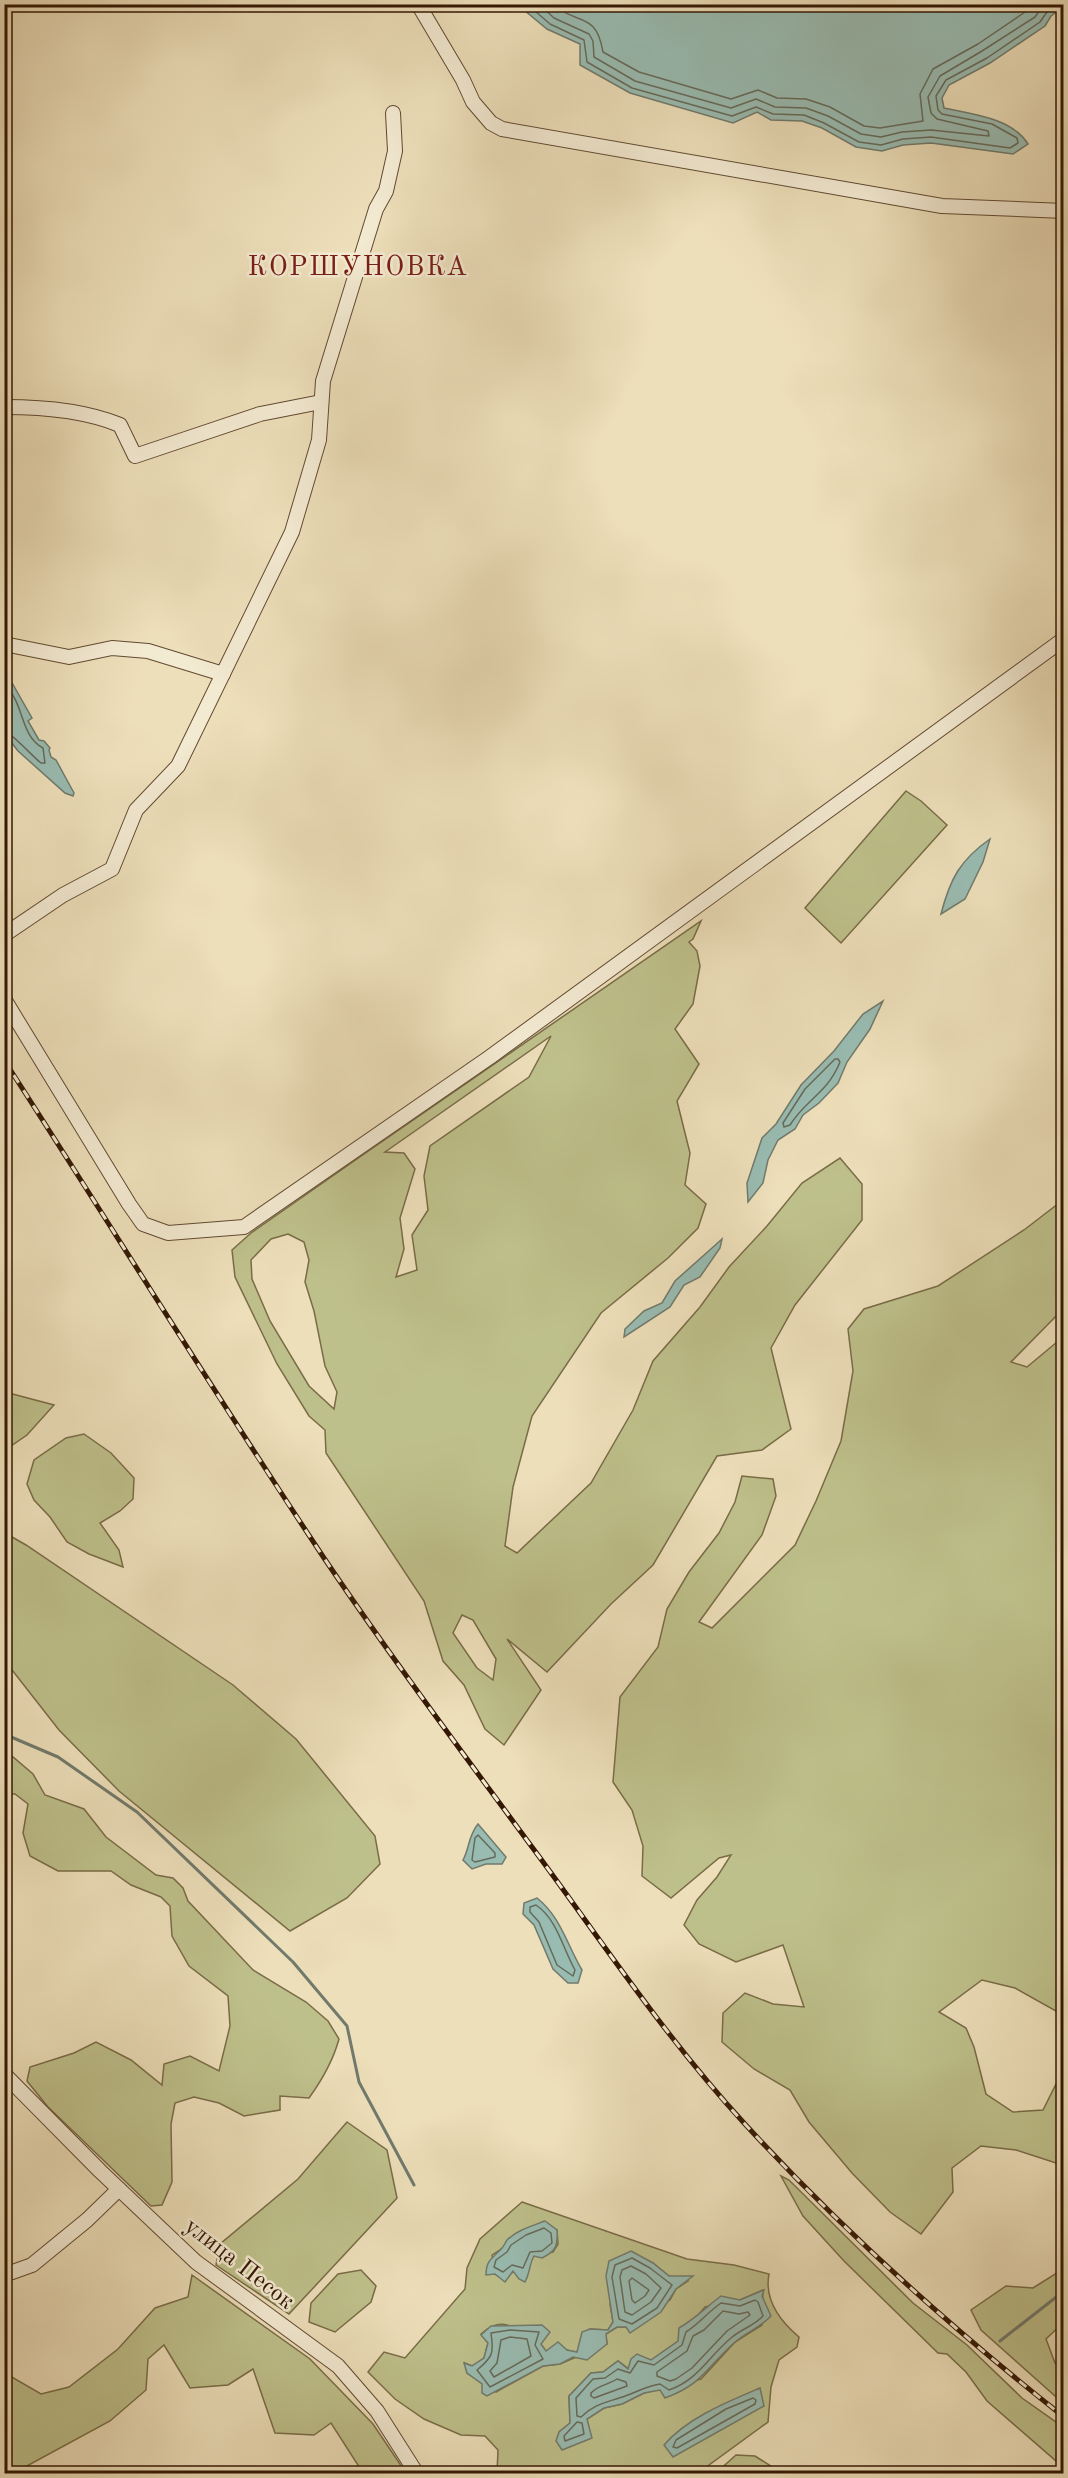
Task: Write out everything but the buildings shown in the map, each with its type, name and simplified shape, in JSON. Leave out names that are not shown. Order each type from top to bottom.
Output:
[{"type":"street","points":[[418,4],[463,80],[473,102],[491,123],[502,129],[942,206],[1064,211]]},
{"type":"street","points":[[4,935],[63,895],[112,868],[136,810],[178,766],[292,532],[319,440],[323,381],[376,209],[386,191],[395,151],[393,113]]},
{"type":"street","points":[[4,407],[34,407],[100,417],[120,425],[135,456],[260,414],[321,402]]},
{"type":"street","points":[[4,999],[143,1224],[168,1233],[244,1227],[490,1057],[1064,639]]},
{"type":"street","points":[[4,644],[69,657],[112,648],[147,651],[223,674]]},
{"type":"street","name":"улица Песок","points":[[4,2074],[196,2262],[338,2366],[377,2411],[417,2474]]},
{"type":"street","points":[[4,2275],[32,2265],[87,2220],[119,2189]]},
{"type":"green space","points":[[906,791],[921,801],[947,825],[841,943],[805,908]]},
{"type":"green space","points":[[701,921],[693,939],[689,942],[697,951],[700,966],[693,1004],[675,1029],[699,1064],[677,1101],[690,1153],[685,1185],[706,1204],[698,1228],[668,1258],[601,1313],[532,1416],[513,1487],[505,1546],[517,1553],[591,1483],[633,1410],[653,1361],[700,1307],[729,1267],[802,1183],[840,1158],[862,1184],[862,1220],[795,1305],[771,1348],[791,1429],[762,1450],[717,1456],[653,1565],[611,1604],[547,1672],[507,1639],[541,1690],[504,1745],[485,1729],[464,1685],[443,1661],[424,1601],[326,1453],[325,1430],[309,1416],[277,1364],[235,1277],[232,1250],[251,1233]],"holes":[[[551,1036],[529,1077],[430,1146],[424,1176],[428,1210],[412,1235],[417,1270],[396,1277],[404,1249],[400,1218],[415,1169],[404,1153],[385,1152]],[[288,1234],[304,1242],[309,1260],[305,1282],[314,1311],[325,1366],[337,1392],[334,1409],[309,1386],[270,1321],[252,1279],[251,1260],[271,1239]],[[462,1615],[473,1620],[496,1659],[493,1680],[477,1668],[453,1633]]]},
{"type":"green space","points":[[1063,1200],[1063,1309],[1011,1362],[1027,1367],[1063,1337],[1063,2015],[1015,1988],[982,1980],[939,2012],[966,2028],[974,2047],[986,2094],[1013,2112],[1043,2110],[1063,2070],[1063,2162],[1056,2163],[1016,2150],[981,2146],[952,2168],[953,2192],[921,2234],[890,2212],[852,2173],[809,2122],[790,2090],[754,2069],[722,2042],[723,2013],[745,1993],[773,2004],[804,2007],[783,1945],[736,1962],[699,1944],[684,1925],[697,1900],[717,1877],[731,1855],[719,1858],[671,1898],[642,1876],[643,1846],[632,1810],[613,1782],[620,1697],[658,1647],[667,1609],[689,1572],[719,1533],[735,1502],[742,1476],[773,1479],[776,1496],[762,1535],[699,1622],[712,1628],[795,1545],[841,1441],[853,1371],[848,1329],[864,1309],[938,1286],[1024,1230]]},
{"type":"green space","points":[[5,1392],[54,1405],[27,1435],[5,1450]]},
{"type":"green space","points":[[84,1434],[111,1453],[134,1478],[133,1499],[120,1511],[100,1523],[119,1550],[123,1567],[89,1554],[67,1542],[50,1517],[34,1500],[27,1484],[34,1460],[66,1438]]},
{"type":"green space","points":[[5,1533],[233,1685],[296,1739],[375,1836],[380,1864],[347,1898],[290,1931],[119,1791],[59,1730],[5,1661]]},
{"type":"green space","points":[[5,1754],[13,1757],[33,1774],[45,1795],[84,1809],[106,1837],[156,1875],[173,1878],[183,1888],[188,1901],[253,1970],[306,2002],[328,2021],[339,2039],[327,2070],[309,2098],[280,2096],[280,2110],[244,2116],[219,2103],[194,2097],[175,2103],[171,2124],[172,2182],[162,2205],[151,2206],[48,2107],[27,2081],[30,2067],[74,2053],[96,2042],[131,2060],[162,2085],[164,2064],[190,2056],[219,2071],[230,2026],[228,1996],[189,1966],[172,1936],[170,1906],[161,1897],[131,1885],[111,1871],[58,1871],[30,1856],[23,1833],[28,1804],[15,1794],[5,1794]]},
{"type":"green space","points":[[347,2122],[387,2150],[397,2198],[289,2314],[216,2265],[220,2244],[298,2179]]},
{"type":"green space","points":[[781,2176],[789,2180],[913,2303],[967,2345],[1022,2398],[1063,2427],[1063,2467],[987,2401],[966,2372],[947,2354],[938,2353],[844,2261],[803,2216]]},
{"type":"green space","points":[[522,2202],[687,2259],[734,2265],[769,2274],[771,2301],[780,2317],[799,2337],[797,2347],[779,2360],[771,2387],[768,2422],[698,2473],[497,2473],[498,2450],[485,2436],[461,2435],[424,2419],[395,2399],[368,2372],[384,2352],[405,2358],[465,2289],[467,2268],[480,2239]],"holes":[[[557,2230],[558,2244],[553,2252],[534,2256],[528,2263],[503,2279],[495,2274],[492,2255],[503,2248]],[[653,2263],[669,2276],[688,2281],[676,2289],[670,2300],[626,2327],[617,2327],[606,2334],[607,2344],[560,2364],[543,2366],[496,2392],[467,2373],[465,2363],[472,2366],[484,2358],[488,2343],[481,2334],[493,2326],[505,2324],[516,2328],[546,2351],[567,2350],[577,2353],[590,2329],[608,2330],[613,2322],[610,2304]],[[763,2290],[762,2325],[735,2342],[701,2379],[644,2393],[622,2404],[604,2408],[559,2432],[570,2423],[569,2396],[591,2373],[603,2372],[618,2361],[629,2369],[651,2360],[679,2341],[680,2328],[695,2319],[705,2307],[740,2300]]]},
{"type":"green space","points":[[1063,2269],[1063,2323],[1046,2339],[1055,2363],[1063,2369],[1063,2403],[981,2330],[971,2310],[1006,2286],[1033,2288]]},
{"type":"green space","points":[[361,2270],[376,2286],[371,2302],[335,2332],[309,2322],[311,2303],[338,2274]]},
{"type":"green space","points":[[192,2275],[310,2359],[373,2424],[406,2473],[363,2473],[331,2423],[314,2435],[275,2433],[253,2369],[228,2385],[190,2388],[164,2345],[148,2359],[146,2390],[110,2421],[14,2473],[5,2473],[5,2373],[41,2394],[69,2387],[118,2349],[155,2308],[188,2297]]},
{"type":"green space","points":[[736,2455],[755,2456],[780,2472],[817,2468],[820,2473],[716,2473]]},
{"type":"water","points":[[1063,4],[1063,7],[1051,16],[1045,26],[990,63],[949,85],[942,98],[944,108],[990,118],[1012,128],[1021,135],[1028,144],[1013,154],[931,143],[903,145],[882,151],[856,147],[822,128],[802,121],[771,120],[757,112],[733,123],[630,93],[580,65],[580,44],[547,29],[518,5]]},
{"type":"water","points":[[5,679],[11,681],[32,718],[28,721],[39,740],[44,741],[50,748],[51,757],[56,760],[74,793],[73,796],[65,793],[18,751],[5,734]]},
{"type":"water","points":[[990,839],[983,862],[965,899],[941,914],[948,890],[958,871],[971,855]]},
{"type":"water","points":[[883,1001],[870,1029],[847,1062],[838,1083],[819,1103],[803,1115],[795,1129],[778,1140],[768,1160],[763,1183],[748,1202],[747,1183],[762,1138],[776,1124],[801,1085],[834,1051],[863,1014]]},
{"type":"water","points":[[722,1239],[720,1248],[700,1277],[684,1285],[670,1307],[624,1337],[625,1329],[644,1311],[662,1303],[675,1281]]},
{"type":"water","points":[[478,1824],[506,1857],[502,1864],[486,1864],[472,1869],[463,1860],[472,1833]]},
{"type":"water","points":[[537,1898],[558,1923],[582,1970],[578,1983],[568,1983],[553,1969],[534,1925],[523,1914],[524,1903]]},
{"type":"water","points":[[545,2221],[557,2230],[556,2244],[550,2253],[542,2258],[534,2256],[525,2282],[519,2279],[513,2271],[505,2282],[495,2274],[486,2275],[488,2263],[507,2240],[520,2231]]},
{"type":"water","points":[[631,2251],[653,2263],[669,2276],[693,2276],[676,2289],[661,2312],[630,2333],[626,2327],[617,2327],[606,2334],[607,2344],[587,2360],[573,2357],[560,2364],[543,2366],[487,2396],[482,2393],[482,2384],[467,2373],[464,2363],[472,2366],[484,2358],[488,2343],[481,2335],[491,2326],[542,2325],[550,2332],[541,2344],[546,2351],[558,2342],[567,2350],[577,2352],[582,2332],[590,2329],[608,2330],[613,2322],[606,2276],[609,2261]]},
{"type":"water","points":[[764,2290],[762,2296],[771,2316],[734,2343],[696,2381],[678,2393],[665,2398],[660,2390],[644,2393],[622,2404],[604,2408],[587,2419],[592,2438],[562,2450],[556,2441],[559,2432],[570,2423],[569,2396],[591,2373],[603,2372],[618,2361],[628,2369],[631,2359],[637,2354],[651,2360],[678,2341],[679,2328],[721,2296],[740,2300]]},
{"type":"water","points":[[760,2388],[764,2406],[673,2457],[664,2445],[673,2435],[696,2419]]},
{"type":"waterway","points":[[4,1734],[58,1757],[137,1812],[293,1962],[347,2026],[359,2082],[414,2185]]},
{"type":"waterway","points":[[1000,2341],[1064,2291]]},
{"type":"railway","points":[[4,1060],[203,1372],[374,1631],[634,1988],[687,2057],[781,2163],[858,2239],[938,2313],[1064,2417]]},
{"type":"district","name":"КОРШУНОВКА","points":[[358,266]]}]
